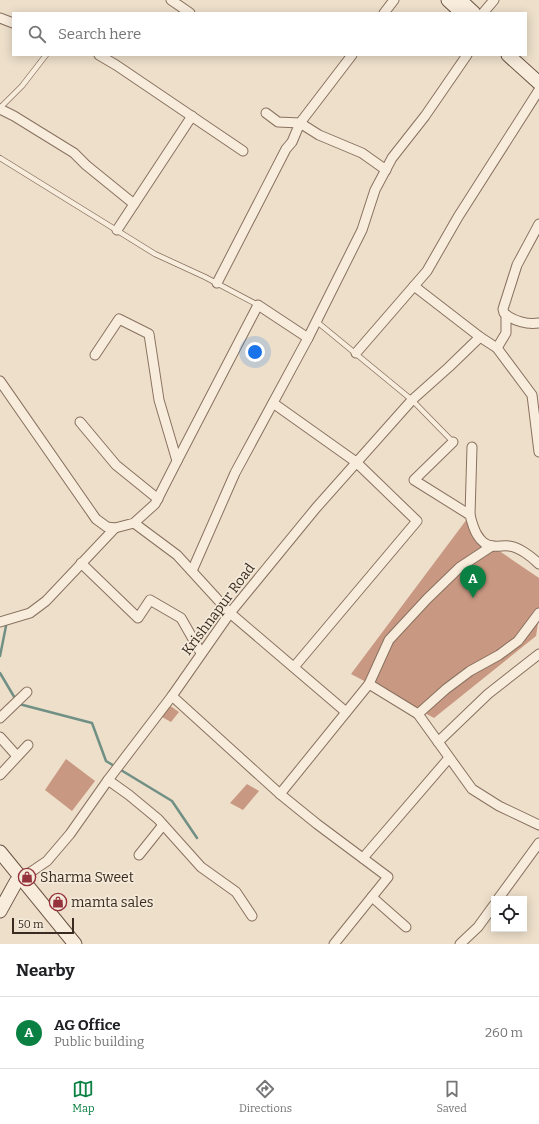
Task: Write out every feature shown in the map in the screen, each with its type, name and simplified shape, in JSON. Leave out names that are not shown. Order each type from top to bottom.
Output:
[{"type":"main road","points":[[448,0],[461,12]]},
{"type":"main road","points":[[460,0],[473,12]]},
{"type":"main road","points":[[509,56],[539,83]]},
{"type":"main road","points":[[522,56],[539,71]]},
{"type":"main road","points":[[0,852],[19,880],[69,944]]},
{"type":"main road","points":[[0,864],[19,880],[75,944]]},
{"type":"main road","points":[[0,911],[19,880]]},
{"type":"street","points":[[172,0],[189,12]]},
{"type":"street","points":[[385,12],[394,0]]},
{"type":"street","points":[[484,12],[494,0]]},
{"type":"street","points":[[0,18],[12,22]]},
{"type":"street","points":[[101,56],[243,151]]},
{"type":"street","points":[[217,284],[286,149],[292,142],[300,123],[351,56]]},
{"type":"street","points":[[192,571],[235,473],[308,338],[362,230],[375,190],[392,158],[425,116],[466,56]]},
{"type":"street","points":[[356,353],[427,272],[458,217],[539,90]]},
{"type":"street","points":[[0,109],[74,153],[86,165],[134,204]]},
{"type":"street","points":[[266,113],[278,122],[300,123],[319,135],[362,153],[386,170]]},
{"type":"street","points":[[117,230],[192,116]]},
{"type":"street","points":[[497,348],[506,333],[506,315],[504,309],[517,265],[539,224]]},
{"type":"street","points":[[414,286],[480,337],[497,348],[532,395],[539,452]]},
{"type":"street","points":[[0,381],[96,519],[107,527],[115,528],[134,523],[155,504],[258,305],[308,338]]},
{"type":"street","points":[[506,315],[526,323],[539,323]]},
{"type":"street","points":[[95,355],[119,319],[149,334],[159,400],[177,462]]},
{"type":"street","name":"Krishnapur Road","points":[[19,880],[47,861],[70,834],[108,780],[172,696],[230,613],[316,508],[412,400],[480,337]]},
{"type":"street","points":[[273,403],[356,462],[417,521],[294,668]]},
{"type":"street","points":[[80,422],[116,464],[158,499]]},
{"type":"street","points":[[453,442],[414,480],[470,515]]},
{"type":"street","points":[[472,447],[470,515],[473,527],[481,541],[492,546],[510,546],[531,556],[539,564]]},
{"type":"street","points":[[134,523],[177,555],[230,613],[346,712]]},
{"type":"street","points":[[0,622],[30,613],[46,601],[62,586],[81,563],[115,528]]},
{"type":"street","points":[[280,794],[369,684],[389,640],[427,599],[460,567],[492,546]]},
{"type":"street","points":[[81,563],[138,618],[150,600],[181,618],[201,653]]},
{"type":"street","points":[[418,714],[446,689],[470,671],[499,655],[518,641],[539,613]]},
{"type":"street","points":[[438,742],[488,694],[539,654]]},
{"type":"street","points":[[369,684],[418,714],[472,789],[499,806],[539,825]]},
{"type":"street","points":[[0,718],[27,692]]},
{"type":"street","points":[[172,696],[280,794],[317,824],[388,876],[334,944]]},
{"type":"street","points":[[0,737],[17,756]]},
{"type":"street","points":[[0,774],[28,745]]},
{"type":"street","points":[[363,858],[449,758]]},
{"type":"street","points":[[108,780],[158,819],[201,867],[236,892],[252,916]]},
{"type":"street","points":[[139,855],[163,825]]},
{"type":"street","points":[[500,896],[539,843]]},
{"type":"street","points":[[372,897],[406,926]]},
{"type":"street","points":[[460,944],[478,927],[491,909]]},
{"type":"lane","points":[[0,109],[22,86],[45,56]]},
{"type":"lane","points":[[0,158],[155,254],[258,305]]},
{"type":"lane","points":[[316,321],[412,400],[453,442]]},
{"type":"building","points":[[470,515],[492,546],[539,578],[539,618],[536,636],[434,718],[351,674]]},
{"type":"building","points":[[169,705],[179,712],[171,722],[162,717]]},
{"type":"building","points":[[66,759],[95,781],[72,811],[45,790]]},
{"type":"building","points":[[247,784],[259,791],[243,810],[230,803]]},
{"type":"waterway","points":[[0,656],[6,626],[5,623]]},
{"type":"waterway","points":[[0,673],[16,700]]},
{"type":"waterway","points":[[19,704],[92,723],[106,761],[172,801],[197,838]]},
{"type":"place","name":"AG Office","points":[[473,598]]},
{"type":"place","name":"Sharma Sweet","points":[[27,877]]},
{"type":"place","name":"mamta sales","points":[[58,902]]}]
